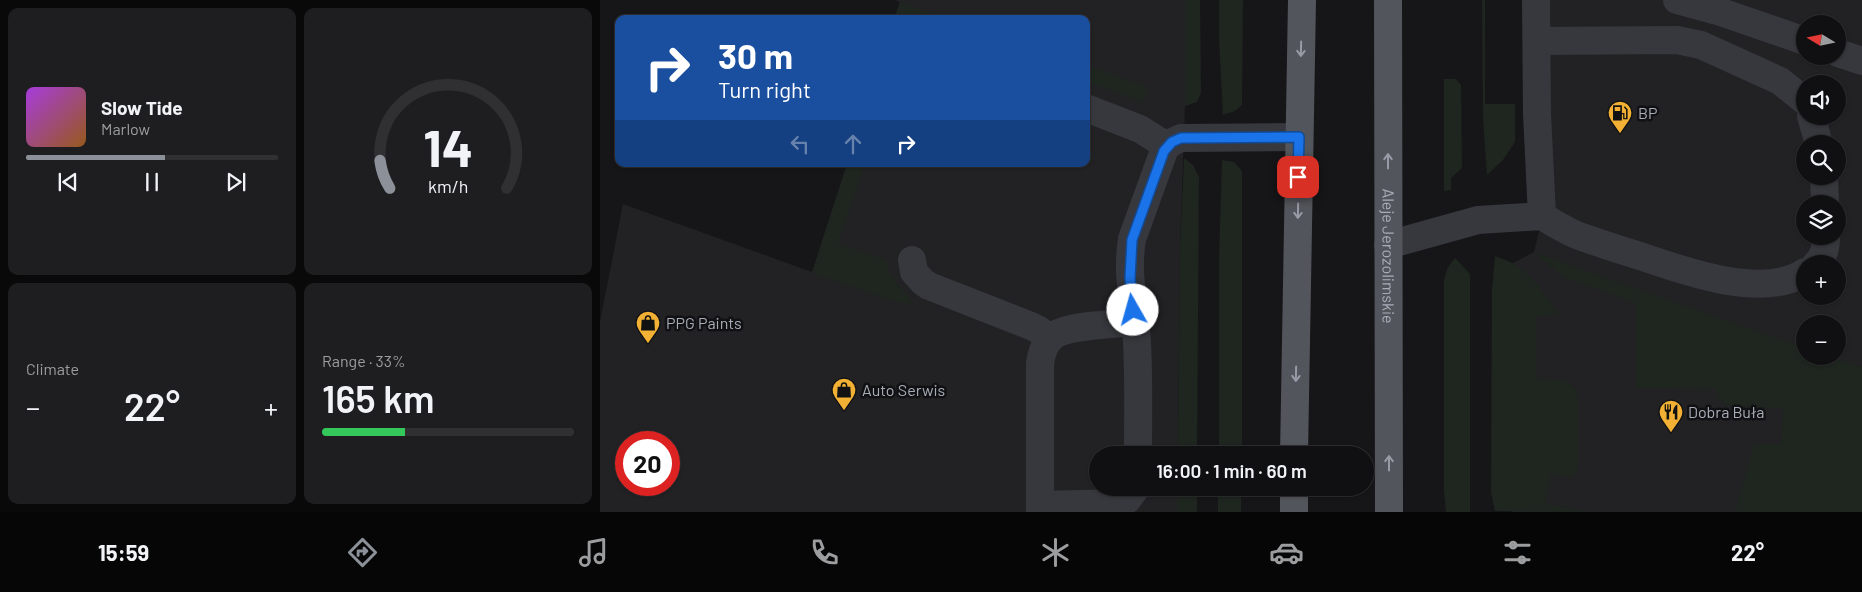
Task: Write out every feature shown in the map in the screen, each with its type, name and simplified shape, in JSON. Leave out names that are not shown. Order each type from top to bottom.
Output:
[{"type":"main road","points":[[1294,446],[1302,0]]},
{"type":"main road","name":"Aleje Jerozolimskie","points":[[1388,0],[1389,512]]},
{"type":"main road","points":[[1294,496],[1294,512]]},
{"type":"lane","points":[[1536,0],[1537,114],[1542,216]]},
{"type":"lane","points":[[1677,0],[1721,12],[1796,38]]},
{"type":"lane","points":[[1537,41],[1677,40],[1702,45],[1780,81],[1796,94]]},
{"type":"lane","points":[[1846,55],[1862,61]]},
{"type":"lane","points":[[1090,110],[1140,129],[1167,146]]},
{"type":"lane","points":[[1138,446],[1138,359],[1130,278],[1131,250],[1132,240],[1167,146],[1176,139],[1181,138],[1299,137]]},
{"type":"lane","points":[[1388,245],[1478,220],[1542,216],[1577,235],[1699,276],[1748,283],[1777,283],[1796,277]]},
{"type":"lane","points":[[912,260],[914,272],[923,282],[945,293],[1032,326],[1040,330],[1049,340]]},
{"type":"lane","points":[[1131,496],[1122,503],[1040,508],[1040,364],[1043,350],[1049,340],[1062,332],[1076,328],[1135,322]]},
{"type":"shaded area","points":[[895,0],[1185,0],[1185,106],[1180,247],[1178,446],[1089,446],[1089,496],[1177,496],[1177,512],[600,512],[600,322],[623,204],[812,272],[846,167],[1090,167],[1090,15],[895,15],[900,2]]},
{"type":"shaded area","points":[[1185,0],[1200,0],[1201,92],[1197,102],[1185,106]]},
{"type":"shaded area","points":[[1219,0],[1243,0],[1242,105],[1235,111],[1223,115],[1219,38]]},
{"type":"shaded area","points":[[1482,0],[1485,0],[1485,104],[1515,104],[1515,142],[1503,160],[1487,175],[1483,119]]},
{"type":"shaded area","points":[[1548,0],[1862,0],[1862,367],[1846,362],[1846,315],[1796,315],[1796,365],[1831,365],[1780,512],[1512,512],[1513,263],[1534,252],[1549,191]]},
{"type":"shaded area","points":[[900,2],[938,15],[895,15]]},
{"type":"shaded area","points":[[1090,66],[1148,87],[1143,102],[1090,83]]},
{"type":"shaded area","points":[[1444,79],[1456,79],[1461,85],[1462,168],[1451,178],[1451,190],[1444,191]]},
{"type":"shaded area","points":[[1184,158],[1193,165],[1199,177],[1197,446],[1178,446],[1180,247]]},
{"type":"shaded area","points":[[1222,160],[1234,162],[1242,171],[1242,446],[1219,446],[1219,260]]},
{"type":"shaded area","points":[[846,167],[864,167],[838,244],[886,260],[893,277],[913,305],[890,300],[812,273]]},
{"type":"shaded area","points":[[1533,252],[1796,345],[1796,365],[1846,365],[1846,362],[1862,367],[1862,512],[1735,512],[1754,444],[1781,444],[1783,408],[1727,406],[1717,396],[1717,389],[1636,388],[1636,303],[1563,277]]},
{"type":"shaded area","points":[[1495,256],[1512,263],[1527,274],[1545,294],[1559,315],[1536,316],[1536,379],[1564,380],[1576,389],[1578,400],[1578,468],[1576,474],[1571,478],[1551,474],[1545,503],[1588,512],[1495,511],[1491,493],[1492,290]]},
{"type":"shaded area","points":[[1455,258],[1470,274],[1470,512],[1446,512],[1444,491],[1444,280],[1448,267]]},
{"type":"shaded area","points":[[1177,496],[1197,496],[1197,512],[1177,512]]},
{"type":"shaded area","points":[[1218,496],[1241,496],[1241,512],[1218,512]]},
{"type":"place","name":"BP","points":[[1620,134]]},
{"type":"place","name":"PPG Paints","points":[[648,344]]},
{"type":"place","name":"Auto Serwis","points":[[844,411]]},
{"type":"place","name":"Dobra Buła","points":[[1671,433]]},
{"type":"route","points":[[1133,310],[1130,278],[1132,240],[1165,148],[1172,142],[1181,138],[1299,137],[1298,177]]}]
